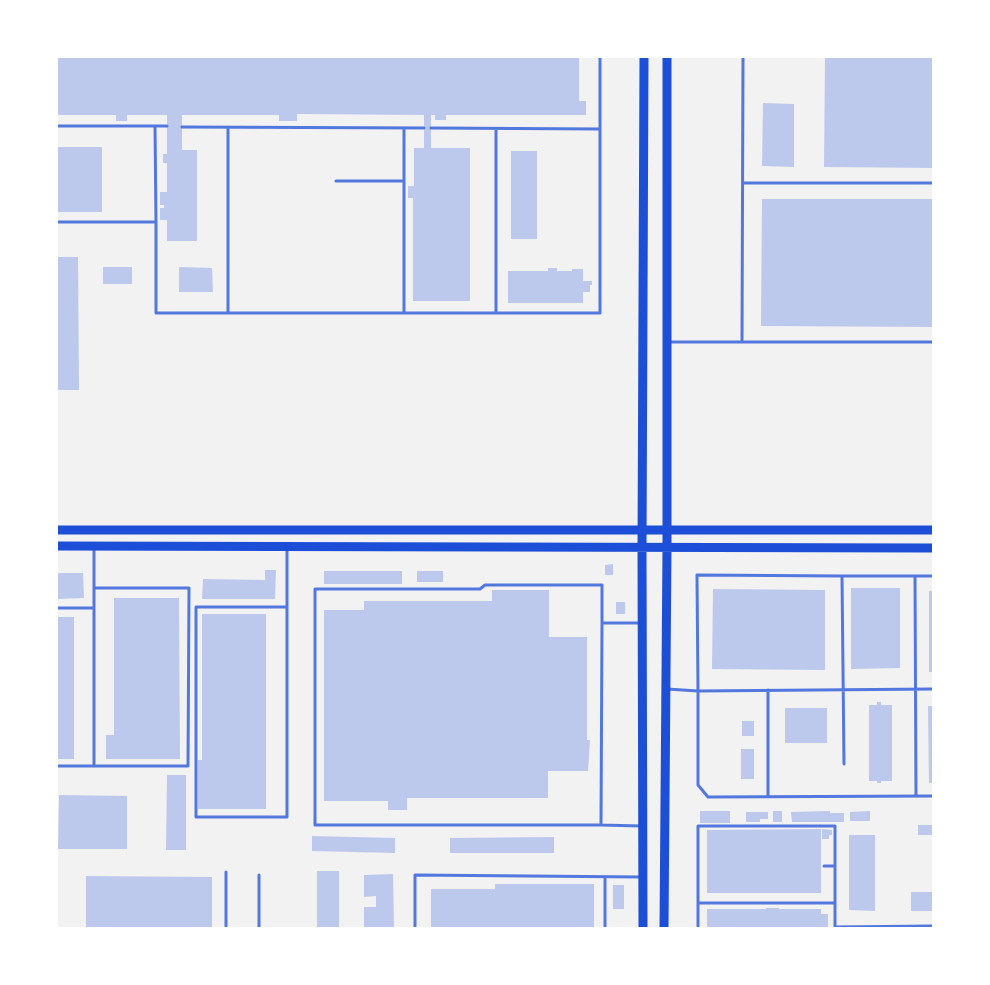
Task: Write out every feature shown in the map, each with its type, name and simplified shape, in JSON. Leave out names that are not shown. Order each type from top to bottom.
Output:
[{"type":"main road","points":[[643,928],[642,548],[645,57]]},
{"type":"main road","points":[[664,928],[667,57]]},
{"type":"main road","points":[[57,530],[933,530]]},
{"type":"main road","points":[[57,546],[933,548]]},
{"type":"lane","points":[[155,126],[156,313],[600,313],[600,57]]},
{"type":"lane","points":[[742,342],[743,57]]},
{"type":"lane","points":[[57,126],[167,126]]},
{"type":"lane","points":[[182,127],[424,128]]},
{"type":"lane","points":[[228,127],[228,313]]},
{"type":"lane","points":[[404,128],[404,313]]},
{"type":"lane","points":[[431,128],[600,129]]},
{"type":"lane","points":[[496,129],[496,313]]},
{"type":"lane","points":[[336,181],[404,181]]},
{"type":"lane","points":[[742,183],[933,183]]},
{"type":"lane","points":[[57,222],[156,222]]},
{"type":"lane","points":[[667,342],[933,342]]},
{"type":"lane","points":[[94,546],[94,766]]},
{"type":"lane","points":[[286,547],[287,817],[196,817],[196,607],[286,608]]},
{"type":"lane","points":[[933,576],[698,576],[698,785],[708,797],[933,796]]},
{"type":"lane","points":[[842,576],[844,764]]},
{"type":"lane","points":[[915,576],[916,796]]},
{"type":"lane","points":[[601,825],[602,585],[485,585],[480,589],[315,589],[315,825],[643,826]]},
{"type":"lane","points":[[57,766],[188,766],[189,588],[94,588]]},
{"type":"lane","points":[[57,608],[94,608]]},
{"type":"lane","points":[[602,623],[643,623]]},
{"type":"lane","points":[[666,689],[698,691],[933,689]]},
{"type":"lane","points":[[768,690],[768,797]]},
{"type":"lane","points":[[698,928],[698,826],[835,826],[835,927],[933,926]]},
{"type":"lane","points":[[824,866],[835,866]]},
{"type":"lane","points":[[226,872],[226,928]]},
{"type":"lane","points":[[259,875],[259,928]]},
{"type":"lane","points":[[415,928],[415,875],[643,877]]},
{"type":"lane","points":[[605,877],[605,928]]},
{"type":"lane","points":[[698,903],[835,903]]},
{"type":"building","points":[[57,57],[579,57],[579,101],[586,101],[586,115],[446,115],[446,120],[435,120],[435,115],[431,115],[431,148],[470,148],[470,301],[413,301],[413,198],[408,198],[408,186],[414,186],[414,148],[424,148],[424,115],[297,114],[297,121],[279,121],[279,115],[182,115],[182,150],[197,150],[197,241],[167,241],[167,220],[160,220],[160,208],[164,208],[164,205],[160,205],[160,192],[167,192],[167,163],[163,163],[163,154],[167,154],[167,115],[127,115],[127,121],[116,121],[116,115],[57,115]]},
{"type":"building","points":[[825,57],[933,57],[933,168],[824,167]]},
{"type":"building","points":[[763,103],[794,104],[794,167],[762,166]]},
{"type":"building","points":[[57,147],[102,147],[102,212],[57,212]]},
{"type":"building","points":[[511,151],[537,151],[537,239],[511,239]]},
{"type":"building","points":[[762,199],[933,199],[933,327],[761,326]]},
{"type":"building","points":[[57,257],[78,257],[79,390],[57,390]]},
{"type":"building","points":[[103,267],[132,267],[132,284],[103,284]]},
{"type":"building","points":[[179,267],[212,268],[213,292],[179,292]]},
{"type":"building","points":[[548,268],[557,268],[557,271],[583,269],[583,281],[592,281],[592,285],[590,285],[590,292],[583,292],[583,303],[508,303],[508,271],[548,271]]},
{"type":"building","points":[[613,564],[613,575],[605,575],[605,565]]},
{"type":"building","points":[[265,570],[276,570],[275,599],[202,599],[203,579],[265,580]]},
{"type":"building","points":[[324,571],[402,571],[402,584],[324,584]]},
{"type":"building","points":[[417,571],[443,571],[443,582],[417,582]]},
{"type":"building","points":[[57,573],[83,573],[84,598],[57,599]]},
{"type":"building","points":[[851,588],[900,588],[900,668],[851,669]]},
{"type":"building","points":[[713,589],[825,590],[825,670],[712,669]]},
{"type":"building","points":[[492,590],[549,590],[549,637],[587,637],[587,740],[590,740],[588,771],[548,771],[548,798],[407,798],[407,810],[388,810],[388,801],[324,801],[324,610],[364,610],[364,601],[492,601]]},
{"type":"building","points":[[929,591],[933,591],[933,672],[929,672]]},
{"type":"building","points":[[114,598],[179,598],[180,759],[106,759],[106,735],[114,735]]},
{"type":"building","points":[[616,602],[625,602],[625,614],[616,614]]},
{"type":"building","points":[[202,614],[266,614],[266,809],[198,809],[198,760],[202,760]]},
{"type":"building","points":[[57,617],[74,617],[74,759],[57,759]]},
{"type":"building","points":[[877,702],[881,702],[881,705],[892,705],[892,781],[881,781],[881,783],[869,781],[869,705],[877,705]]},
{"type":"building","points":[[928,706],[933,706],[933,783],[929,783]]},
{"type":"building","points":[[785,708],[827,708],[827,743],[785,743]]},
{"type":"building","points":[[742,721],[754,721],[754,736],[742,736]]},
{"type":"building","points":[[741,749],[754,749],[754,779],[741,779]]},
{"type":"building","points":[[167,775],[186,775],[186,850],[166,850]]},
{"type":"building","points":[[59,795],[127,796],[127,849],[58,849]]},
{"type":"building","points":[[700,811],[730,811],[730,823],[700,823]]},
{"type":"building","points":[[773,811],[782,811],[782,822],[773,822]]},
{"type":"building","points":[[830,811],[830,813],[844,813],[844,822],[792,822],[791,812]]},
{"type":"building","points":[[870,811],[870,821],[850,821],[850,812]]},
{"type":"building","points":[[746,812],[768,812],[768,819],[760,819],[760,822],[746,822]]},
{"type":"building","points":[[918,825],[933,825],[933,835],[918,835]]},
{"type":"building","points":[[821,829],[821,893],[707,893],[707,830]]},
{"type":"building","points":[[822,829],[832,830],[829,839],[822,839]]},
{"type":"building","points":[[849,835],[875,835],[875,911],[849,910]]},
{"type":"building","points":[[312,836],[395,838],[395,853],[312,851]]},
{"type":"building","points":[[554,837],[554,853],[450,853],[450,838]]},
{"type":"building","points":[[317,871],[339,871],[339,928],[317,928]]},
{"type":"building","points":[[393,874],[394,928],[364,928],[364,907],[376,907],[376,896],[364,897],[364,875]]},
{"type":"building","points":[[86,876],[212,877],[212,928],[86,928]]},
{"type":"building","points":[[495,884],[594,884],[594,928],[431,928],[431,889],[495,889]]},
{"type":"building","points":[[613,885],[624,885],[624,909],[613,909]]},
{"type":"building","points":[[911,892],[933,892],[933,911],[911,911]]},
{"type":"building","points":[[707,909],[821,909],[821,914],[828,914],[828,928],[707,928]]}]
